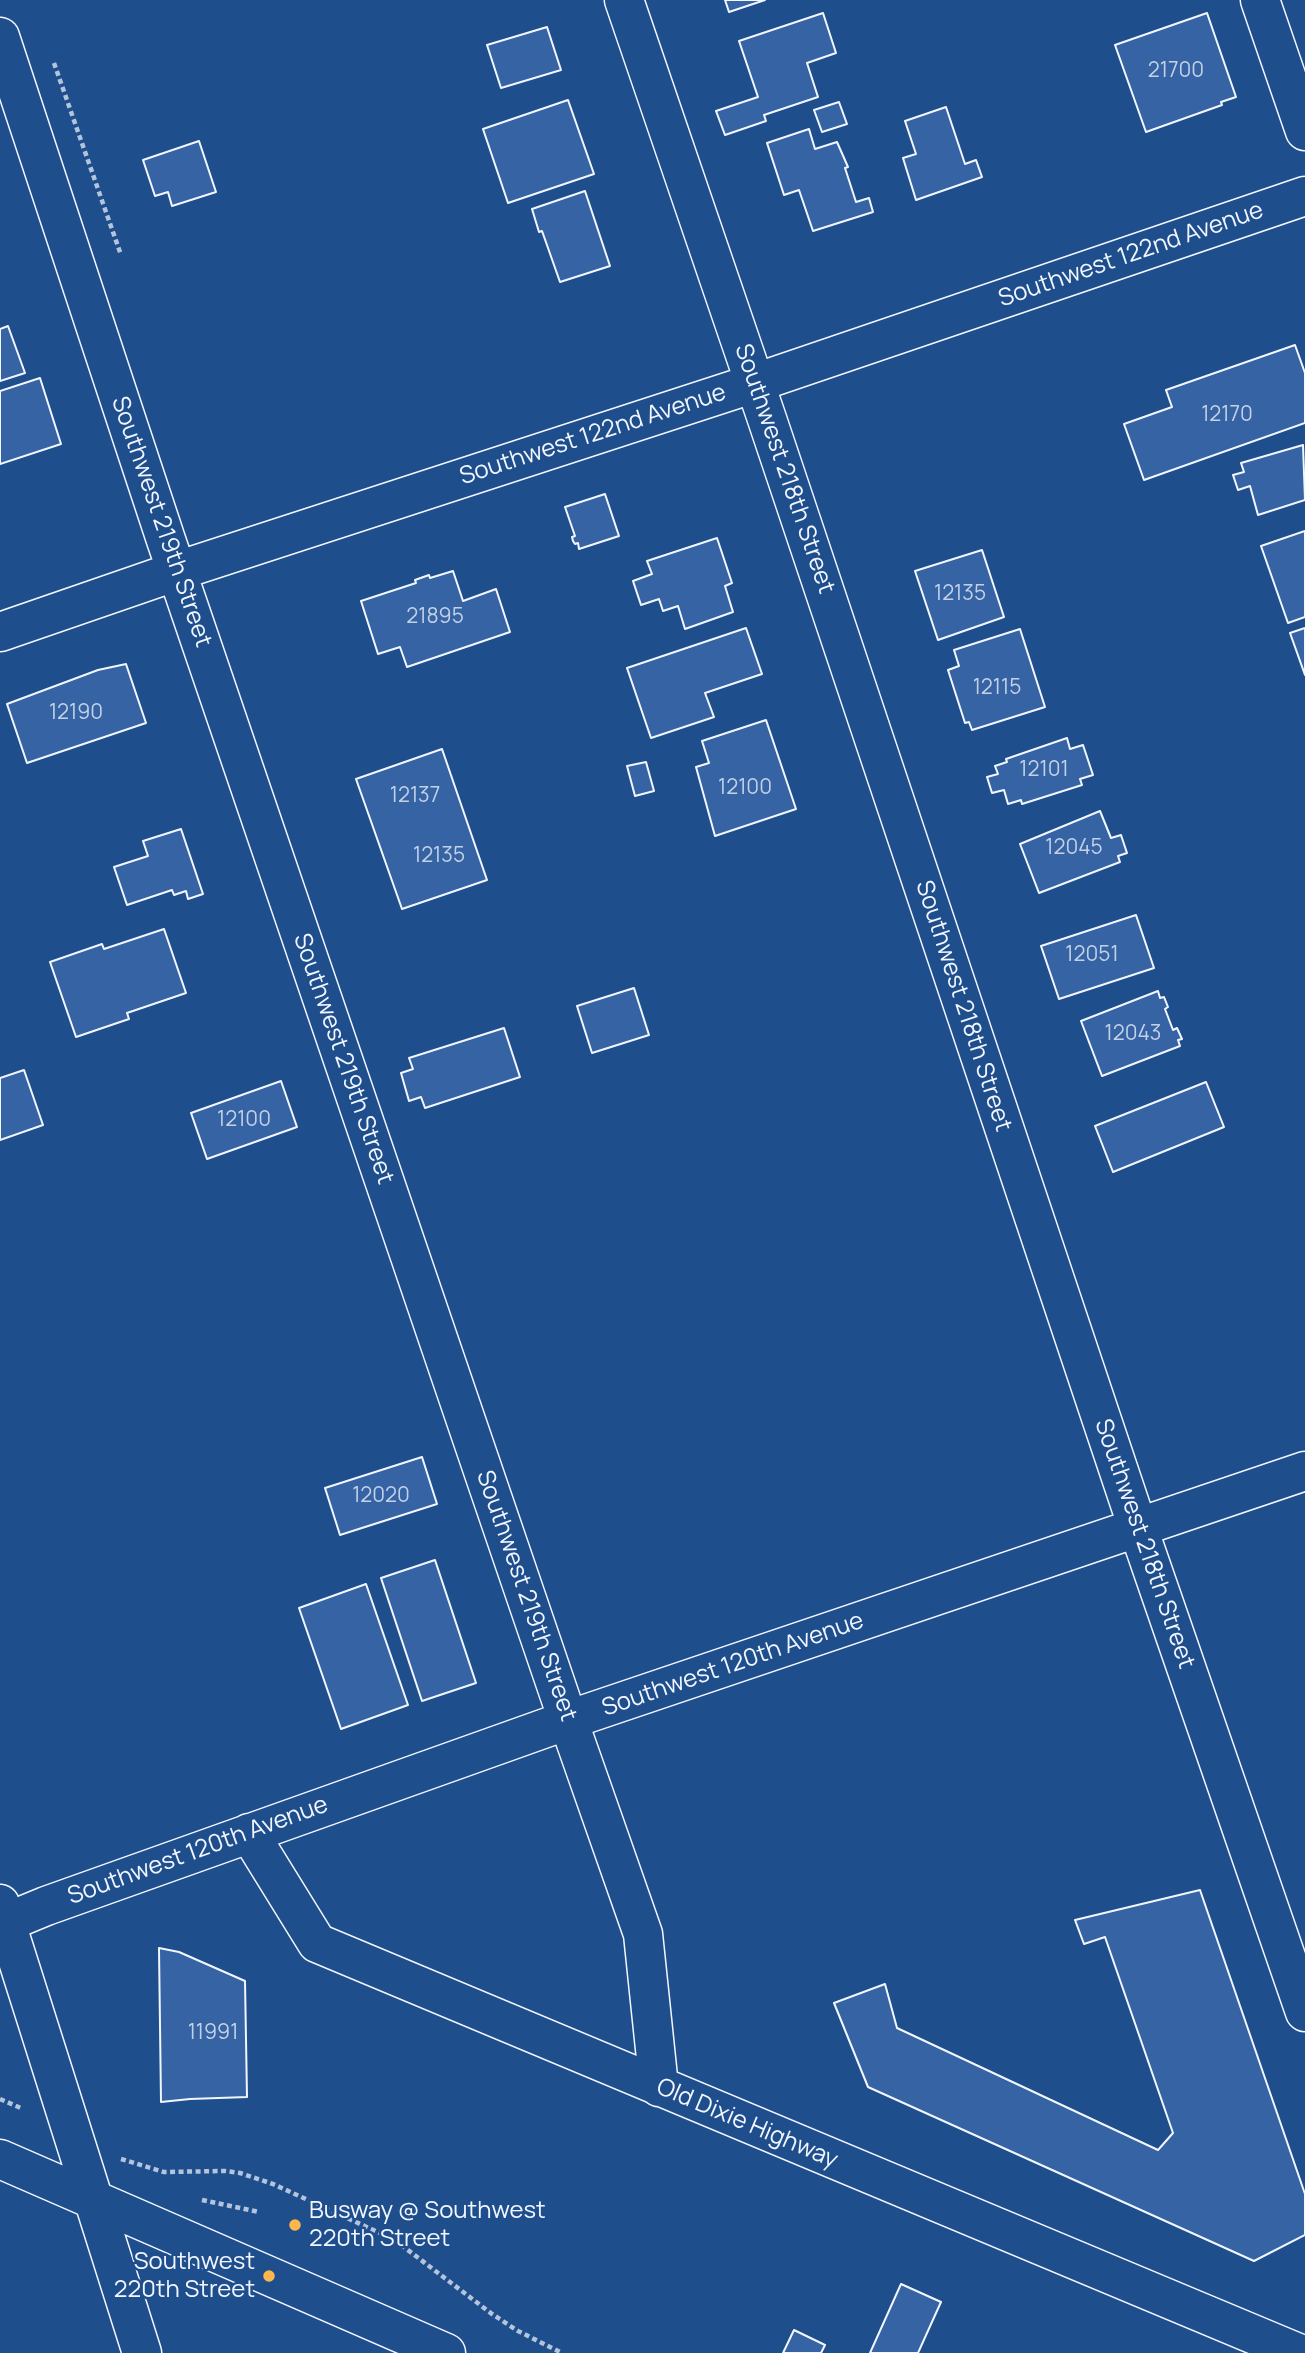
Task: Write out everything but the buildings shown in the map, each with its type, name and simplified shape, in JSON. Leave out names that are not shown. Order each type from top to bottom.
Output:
[{"type":"street","name":"Southwest 218th Street","points":[[624,0],[1138,1528],[1305,2012]]},
{"type":"street","points":[[1260,0],[1305,131]]},
{"type":"street","name":"Southwest 219th Street","points":[[0,37],[177,570],[643,1934],[659,2087]]},
{"type":"street","name":"Southwest 122nd Avenue","points":[[0,632],[177,570],[755,383],[1305,196]]},
{"type":"street","name":"Southwest 120th Avenue","points":[[2,1916],[249,1833],[568,1720],[1305,1471]]},
{"type":"street","name":"Old Dixie Highway","points":[[249,1833],[317,1943],[1298,2353]]},
{"type":"street","points":[[2,1916],[142,2353]]},
{"type":"street","points":[[0,2159],[446,2353]]},
{"type":"path","points":[[54,63],[121,255]]},
{"type":"path","points":[[0,2099],[25,2110]]},
{"type":"path","points":[[113,2155],[164,2172],[225,2171],[273,2184],[400,2244],[492,2314],[518,2331],[562,2353]]},
{"type":"path","points":[[146,2168],[151,2178]]},
{"type":"path","points":[[194,2199],[259,2212]]},
{"type":"place","name":"Busway @ Southwest 220th Street","points":[[295,2225]]},
{"type":"place","name":"Southwest 220th Street","points":[[269,2276]]}]
